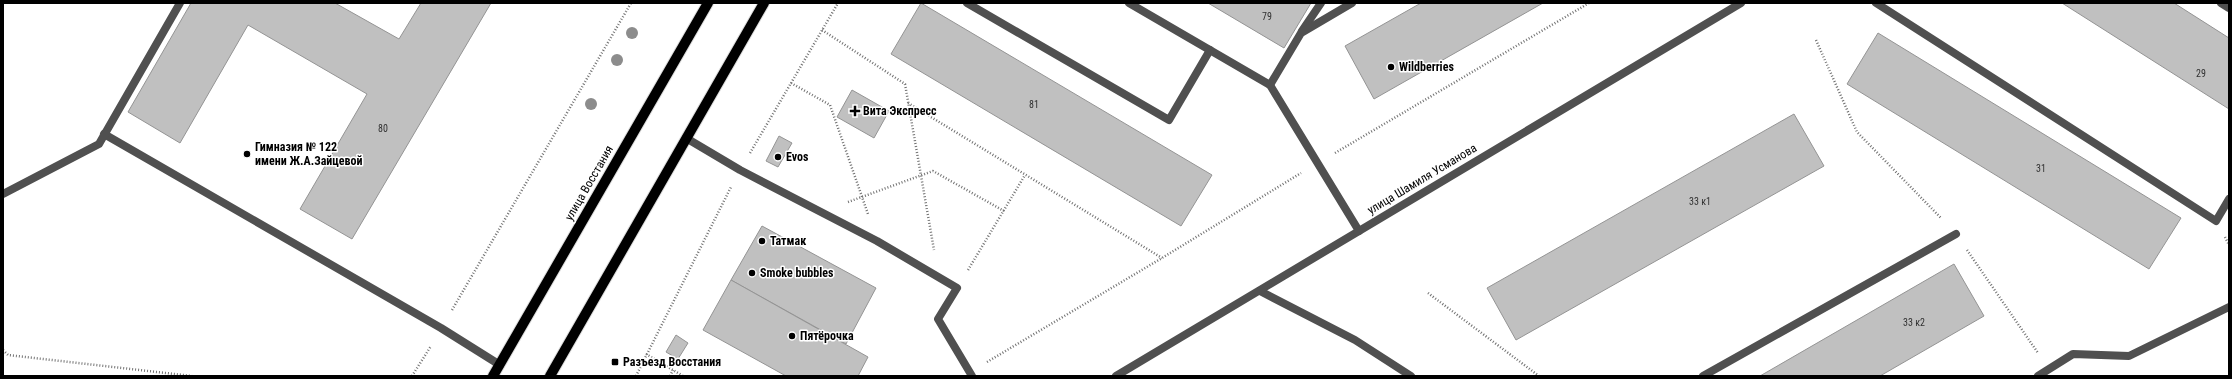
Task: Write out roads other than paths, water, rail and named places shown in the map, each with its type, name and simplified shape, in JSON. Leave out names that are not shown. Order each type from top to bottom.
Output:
[{"type":"main road","name":"улица Восстания","points":[[493,376],[708,3]]},
{"type":"main road","points":[[550,376],[764,3]]},
{"type":"street","points":[[3,194],[99,144],[180,3]]},
{"type":"street","points":[[967,3],[1169,120],[1210,50]]},
{"type":"street","points":[[1129,3],[1270,85],[1319,162],[1359,231]]},
{"type":"street","points":[[1270,85],[1320,3]]},
{"type":"street","points":[[1301,33],[1352,3]]},
{"type":"street","name":"улица Шамиля Усманова","points":[[1116,376],[1741,3]]},
{"type":"street","points":[[1876,3],[2216,221],[2229,199]]},
{"type":"street","points":[[2221,3],[2229,8]]},
{"type":"street","points":[[104,134],[441,328],[500,365]]},
{"type":"street","points":[[686,138],[740,170],[878,240],[957,288],[938,319],[970,374]]},
{"type":"street","points":[[1703,376],[1956,234]]},
{"type":"street","points":[[1260,291],[1355,340],[1412,376]]},
{"type":"street","points":[[2038,376],[2073,354],[2129,356],[2229,307]]},
{"type":"place","name":"Wildberries","points":[[1391,67]]},
{"type":"place","name":"Вита Экспресс","points":[[855,111]]},
{"type":"place","name":"Гимназия № 122 имени Ж.А.Зайцевой","points":[[247,154]]},
{"type":"place","name":"Evos","points":[[778,157]]},
{"type":"place","name":"Татмак","points":[[762,241]]},
{"type":"place","name":"Smoke bubbles","points":[[752,273]]},
{"type":"place","name":"Пятёрочка","points":[[792,336]]},
{"type":"place","name":"Разъезд Восстания","points":[[615,362]]}]
